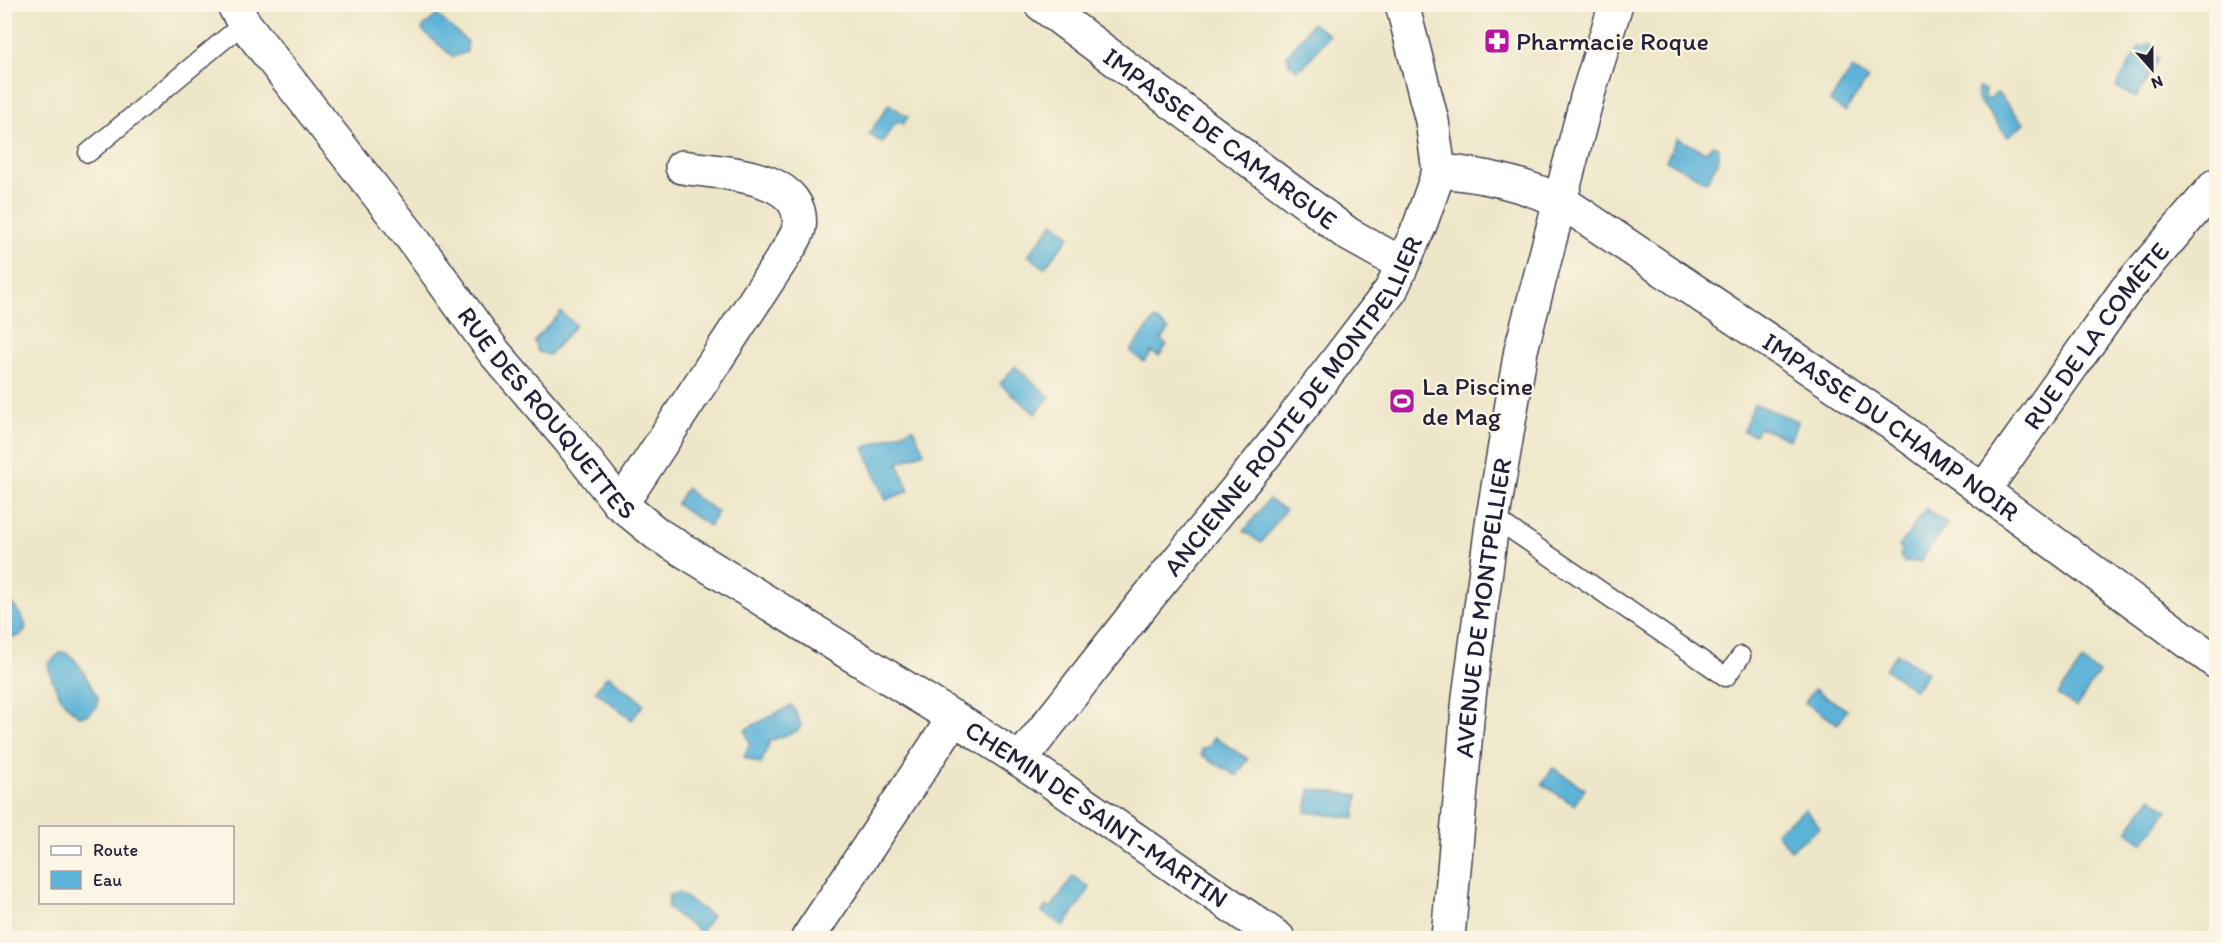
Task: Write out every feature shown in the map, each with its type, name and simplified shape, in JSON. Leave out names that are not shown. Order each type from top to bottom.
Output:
[{"type":"street","name":"IMPASSE DE CAMARGUE","points":[[1041,4],[1348,234],[1402,264]]},
{"type":"street","name":"ANCIENNE ROUTE DE MONTPELLIER","points":[[1020,760],[1146,600],[1268,452],[1391,290],[1439,171],[1432,121],[1402,4]]},
{"type":"street","name":"AVENUE DE MONTPELLIER","points":[[1448,939],[1469,697],[1493,517],[1521,350],[1588,94],[1616,4]]},
{"type":"street","name":"RUE DES ROUQUETTES","points":[[239,14],[412,238],[494,352],[618,502],[657,534],[954,718]]},
{"type":"street","points":[[618,502],[632,488],[799,230],[799,212],[786,192],[764,180],[682,167]]},
{"type":"street","name":"IMPASSE DU CHAMP NOIR","points":[[1439,171],[1480,175],[1524,185],[1561,201],[1891,423],[2217,662]]},
{"type":"street","name":"RUE DE LA COMÈTE","points":[[1983,491],[2126,290],[2217,184]]},
{"type":"street","name":"CHEMIN DE SAINT-MARTIN","points":[[808,939],[954,718],[1020,760],[1278,939]]},
{"type":"lane","points":[[88,153],[239,14]]},
{"type":"lane","points":[[1493,517],[1726,677],[1741,656]]},
{"type":"water","points":[[437,15],[467,41],[467,52],[453,57],[423,31],[422,28]]},
{"type":"water","points":[[1312,23],[1329,35],[1303,68],[1300,66],[1297,70],[1288,62],[1290,58],[1287,56]]},
{"type":"water","points":[[2149,43],[2155,45],[2155,56],[2159,59],[2136,98],[2116,87],[2139,47],[2142,48]]},
{"type":"water","points":[[1852,69],[1868,79],[1845,112],[1830,101]]},
{"type":"water","points":[[1978,88],[1985,90],[1984,95],[1988,100],[1997,93],[2024,123],[2008,137],[1977,98]]},
{"type":"water","points":[[889,104],[908,117],[903,124],[897,121],[882,143],[869,134]]},
{"type":"water","points":[[1677,138],[1705,152],[1713,145],[1719,148],[1719,159],[1707,182],[1666,161]]},
{"type":"water","points":[[1054,222],[1070,236],[1044,268],[1028,255]]},
{"type":"water","points":[[561,312],[576,325],[549,355],[538,352],[534,341]]},
{"type":"water","points":[[1155,319],[1169,330],[1161,340],[1167,345],[1159,356],[1152,352],[1144,362],[1130,351]]},
{"type":"water","points":[[1015,366],[1050,397],[1035,414],[1000,384]]},
{"type":"water","points":[[1754,404],[1798,421],[1790,440],[1759,427],[1755,435],[1743,431]]},
{"type":"water","points":[[913,428],[924,452],[898,463],[909,491],[886,500],[864,448]]},
{"type":"water","points":[[687,488],[694,496],[718,512],[709,526],[676,504]]},
{"type":"water","points":[[1269,499],[1285,510],[1261,543],[1244,531]]},
{"type":"water","points":[[1926,508],[1947,524],[1921,561],[1905,563],[1900,556],[1902,549],[1899,547]]},
{"type":"water","points":[[5,596],[25,622],[23,633],[16,637],[5,638]]},
{"type":"water","points":[[61,652],[67,653],[77,663],[98,697],[97,707],[87,715],[79,716],[68,706],[52,679],[48,664]]},
{"type":"water","points":[[1897,653],[1927,673],[1915,690],[1885,669]]},
{"type":"water","points":[[2082,661],[2099,673],[2076,707],[2058,695]]},
{"type":"water","points":[[608,675],[644,704],[632,720],[595,691]]},
{"type":"water","points":[[1814,689],[1847,710],[1838,724],[1805,703]]},
{"type":"water","points":[[792,705],[801,724],[799,730],[770,741],[761,764],[744,757],[750,743],[746,729]]},
{"type":"water","points":[[1214,737],[1248,759],[1237,776],[1201,755],[1202,749],[1209,746]]},
{"type":"water","points":[[1553,768],[1585,789],[1574,805],[1542,784]]},
{"type":"water","points":[[1310,789],[1358,795],[1355,818],[1306,812]]},
{"type":"water","points":[[2151,797],[2168,810],[2143,843],[2127,831]]},
{"type":"water","points":[[1805,809],[1820,827],[1791,850],[1776,832]]},
{"type":"water","points":[[1073,876],[1090,888],[1064,927],[1042,912],[1046,906],[1051,908]]},
{"type":"water","points":[[679,893],[712,916],[701,932],[668,909],[669,895]]},
{"type":"place","name":"Pharmacie Roque","points":[[1497,41]]},
{"type":"place","name":"La Piscine de Mag","points":[[1402,401]]}]
